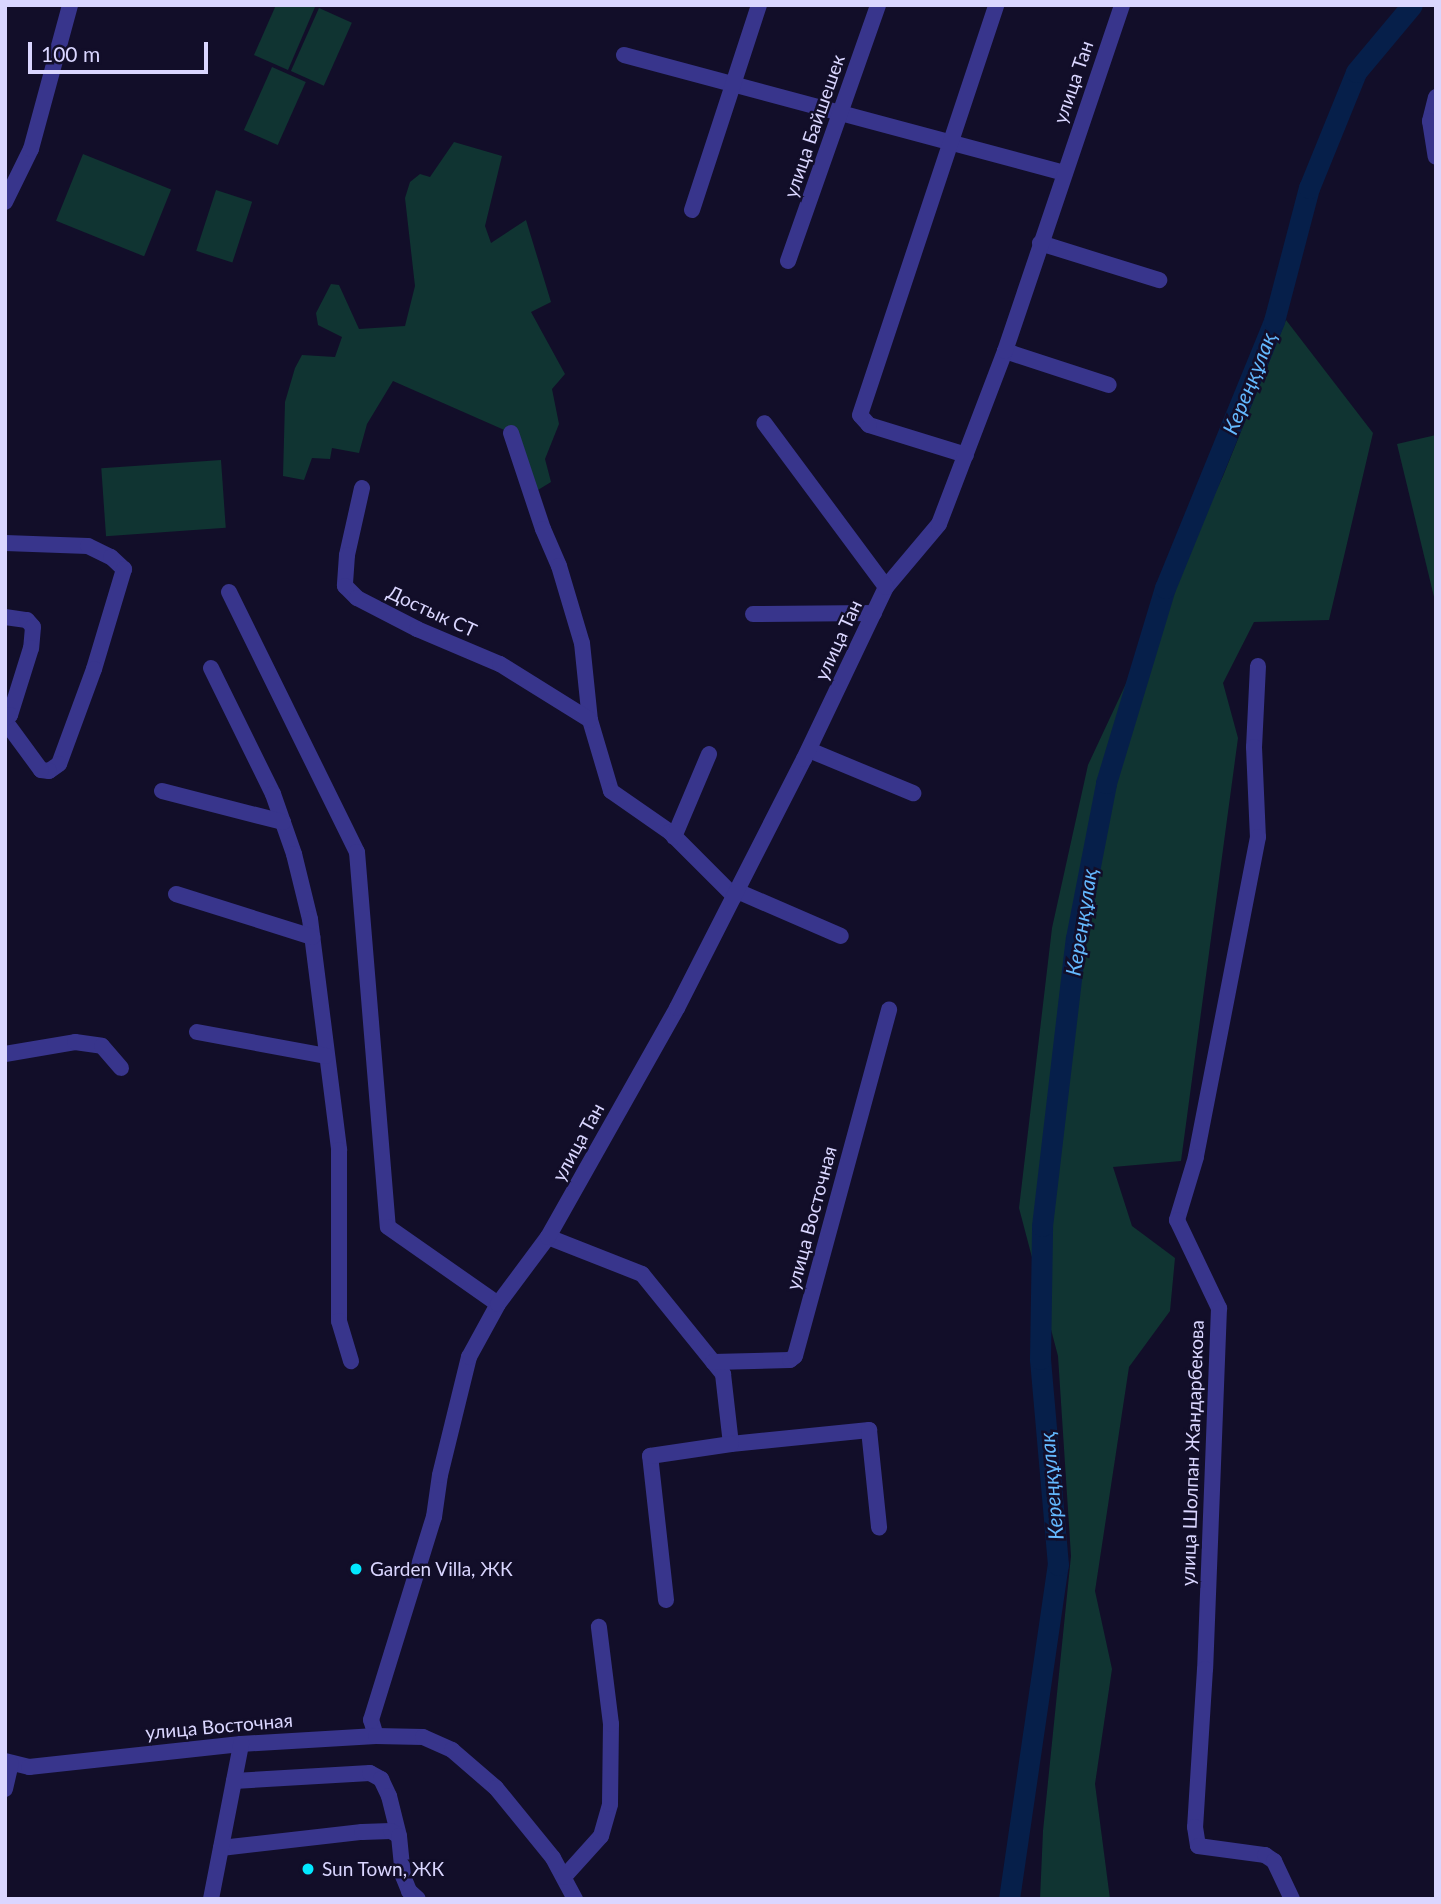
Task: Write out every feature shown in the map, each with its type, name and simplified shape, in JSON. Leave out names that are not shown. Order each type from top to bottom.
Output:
[{"type":"street","points":[[5,202],[31,149],[70,5]]},
{"type":"street","points":[[692,210],[731,83],[759,5]]},
{"type":"street","name":"улица Байшешек","points":[[788,261],[878,5]]},
{"type":"street","points":[[966,455],[869,425],[860,415],[996,5]]},
{"type":"street","name":"улица Тан","points":[[376,1736],[371,1720],[434,1517],[461,1379],[470,1357],[498,1304],[548,1237],[677,1008],[809,750],[886,587],[939,524],[1004,351],[1122,5]]},
{"type":"street","points":[[624,55],[1063,173]]},
{"type":"street","points":[[1436,97],[1430,121],[1436,157]]},
{"type":"street","points":[[1040,243],[1158,281]]},
{"type":"street","points":[[1004,351],[1109,385]]},
{"type":"street","name":"улица Тан","points":[[764,423],[886,587]]},
{"type":"street","points":[[511,433],[543,529],[559,566],[582,643],[590,720],[611,791],[674,837],[736,893],[841,936]]},
{"type":"street","name":"Достык СТ","points":[[362,488],[347,555],[345,586],[357,598],[417,629],[500,664],[590,720]]},
{"type":"street","points":[[5,543],[88,546],[111,556],[124,569],[94,669],[59,764],[49,771],[41,770],[5,719],[10,715],[31,648],[33,627],[27,620],[5,617]]},
{"type":"street","points":[[229,592],[357,852],[388,1227],[498,1304]]},
{"type":"street","points":[[753,614],[874,613]]},
{"type":"street","name":"улица Шолпан Жандарбекова","points":[[1258,666],[1254,747],[1258,837],[1196,1157],[1177,1220],[1219,1308],[1205,1669],[1195,1827],[1198,1846],[1265,1855],[1274,1861],[1292,1899]]},
{"type":"street","points":[[211,668],[273,794],[294,854],[312,937],[339,1150],[339,1321],[351,1361]]},
{"type":"street","points":[[809,750],[913,793]]},
{"type":"street","points":[[674,837],[709,754]]},
{"type":"street","points":[[162,791],[283,822]]},
{"type":"street","points":[[176,894],[312,937]]},
{"type":"street","name":"улица Восточная","points":[[713,1362],[790,1360],[795,1356],[889,1010]]},
{"type":"street","points":[[197,1032],[326,1056]]},
{"type":"street","points":[[5,1054],[75,1042],[102,1046],[121,1068]]},
{"type":"street","points":[[548,1237],[642,1274],[723,1374],[731,1444]]},
{"type":"street","points":[[666,1600],[650,1456],[731,1444],[869,1430],[879,1527]]},
{"type":"street","points":[[575,1899],[564,1877],[601,1836],[610,1804],[611,1724],[599,1627]]},
{"type":"street","name":"улица Восточная","points":[[8,1762],[51,1765],[241,1744],[376,1736],[423,1737],[437,1741],[472,1765],[496,1788],[553,1858],[564,1877]]},
{"type":"street","points":[[211,1899],[241,1744]]},
{"type":"street","points":[[5,1789],[8,1762]]},
{"type":"street","points":[[234,1782],[370,1773],[381,1779],[390,1796],[399,1836],[402,1876],[409,1891],[418,1899]]},
{"type":"street","points":[[221,1848],[382,1830],[399,1836]]},
{"type":"green space","points":[[276,5],[315,7],[288,70],[254,55]]},
{"type":"green space","points":[[319,8],[352,23],[324,86],[291,71]]},
{"type":"green space","points":[[272,67],[306,82],[278,145],[244,130]]},
{"type":"green space","points":[[454,142],[502,156],[485,226],[491,243],[526,220],[551,302],[531,312],[565,374],[552,389],[559,424],[545,459],[551,482],[533,493],[511,433],[393,381],[367,424],[359,453],[332,448],[330,459],[312,458],[304,480],[283,476],[285,402],[295,368],[302,355],[335,357],[342,337],[318,325],[316,313],[331,284],[339,285],[359,329],[405,326],[415,286],[405,198],[410,182],[420,174],[430,177]]},
{"type":"green space","points":[[83,154],[171,190],[144,256],[56,221]]},
{"type":"green space","points":[[216,190],[252,202],[232,263],[196,251]]},
{"type":"green space","points":[[1286,320],[1373,433],[1329,620],[1254,622],[1223,683],[1238,738],[1181,1161],[1113,1167],[1132,1226],[1175,1258],[1170,1311],[1129,1367],[1095,1591],[1112,1669],[1095,1784],[1110,1899],[1040,1899],[1043,1831],[1071,1556],[1058,1356],[1019,1208],[1052,928],[1088,765],[1223,476]]},
{"type":"green space","points":[[1436,435],[1436,605],[1397,444]]},
{"type":"green space","points":[[221,460],[226,528],[106,536],[101,468]]},
{"type":"waterway","name":"Кереңқұлақ","points":[[1009,1899],[1058,1565],[1040,1359],[1042,1226],[1076,938],[1106,783],[1165,588],[1274,321],[1309,188],[1356,72],[1412,5]]},
{"type":"place","name":"Garden Villa, ЖК","points":[[356,1569]]},
{"type":"place","name":"Sun Town, ЖК","points":[[308,1869]]}]
